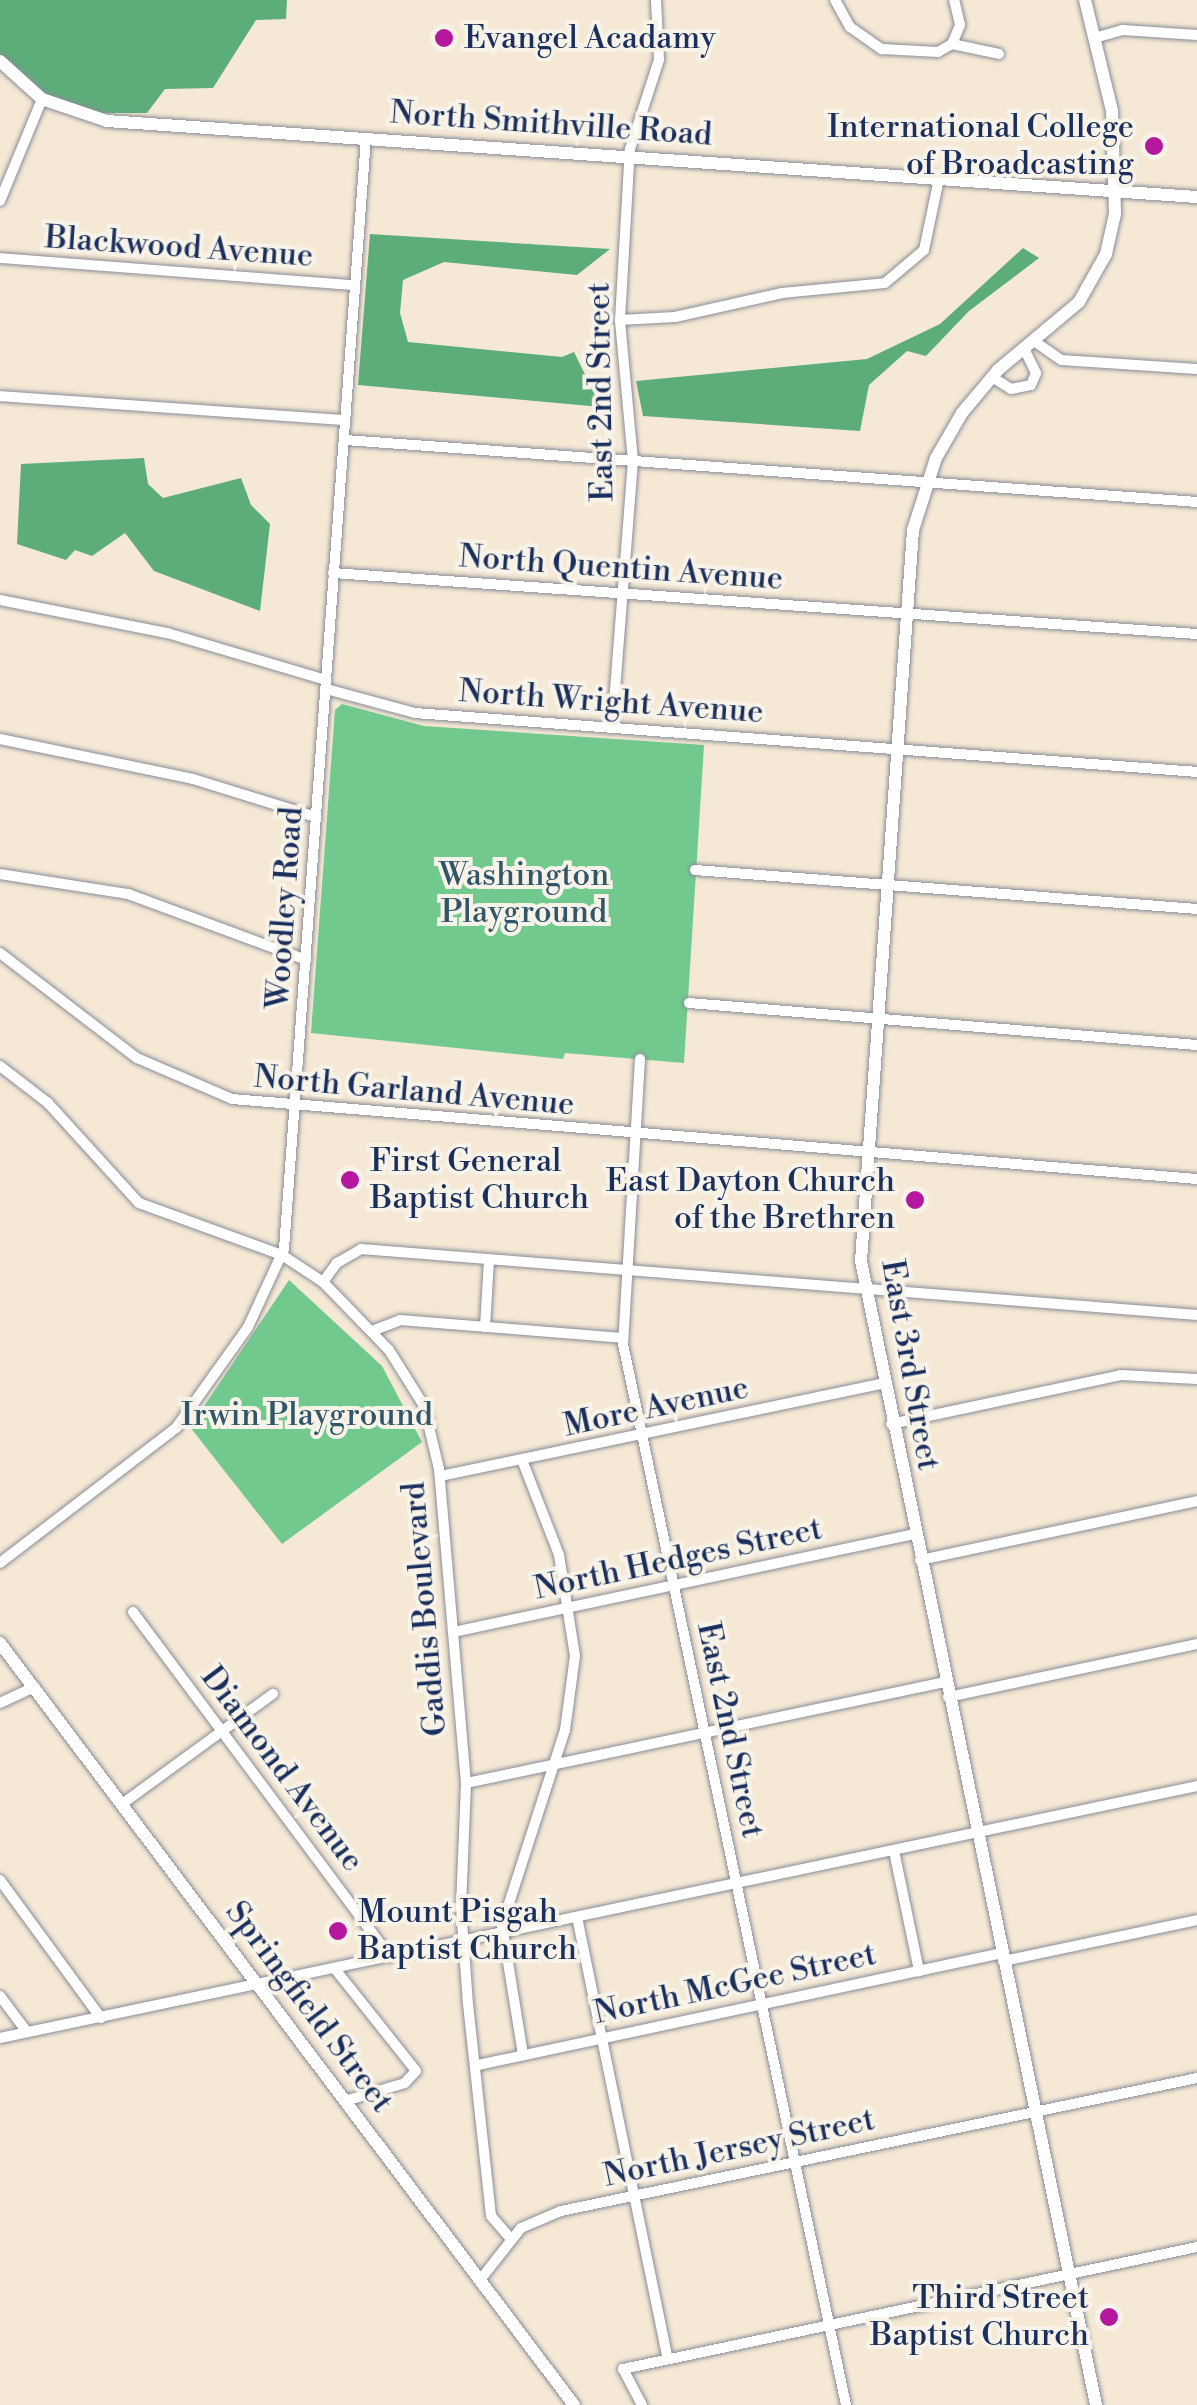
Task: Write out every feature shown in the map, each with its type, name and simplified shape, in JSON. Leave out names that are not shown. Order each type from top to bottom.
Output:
[{"type":"main road","name":"East 3rd Street","points":[[1084,0],[1098,36],[1109,87],[1116,192],[1112,233],[1098,272],[1079,302],[992,376],[962,413],[926,483],[913,530],[886,884],[862,1288],[1096,2405]]},
{"type":"main road","name":"North Smithville Road","points":[[0,61],[42,99],[107,121],[1197,197]]},
{"type":"main road","name":"Springfield Street","points":[[0,1643],[574,2405]]},
{"type":"street","name":"East 2nd Street","points":[[612,728],[632,461],[620,320],[636,118],[659,60],[656,0]]},
{"type":"street","points":[[835,0],[850,28],[882,50],[938,52],[952,44],[960,25],[954,0]]},
{"type":"street","points":[[1098,36],[1123,30],[1197,35]]},
{"type":"street","points":[[952,44],[999,54]]},
{"type":"street","points":[[0,201],[42,99]]},
{"type":"street","name":"Woodley Road","points":[[0,1563],[176,1428],[248,1327],[282,1255],[366,140]]},
{"type":"street","points":[[620,320],[675,317],[782,293],[885,283],[924,250],[940,179]]},
{"type":"street","name":"Blackwood Avenue","points":[[0,258],[354,285]]},
{"type":"street","points":[[1029,344],[1061,360],[1197,369]]},
{"type":"street","points":[[992,376],[1011,389],[1030,385],[1036,374],[1029,344]]},
{"type":"street","points":[[0,396],[346,420]]},
{"type":"street","points":[[344,440],[1197,502]]},
{"type":"street","name":"North Quentin Avenue","points":[[333,573],[1197,634]]},
{"type":"street","name":"North Wright Avenue","points":[[0,600],[168,633],[415,713],[1197,772]]},
{"type":"street","points":[[0,739],[177,775],[316,818]]},
{"type":"street","points":[[695,870],[1197,909]]},
{"type":"street","points":[[0,874],[128,894],[306,960]]},
{"type":"street","name":"North Garland Avenue","points":[[0,953],[70,1011],[168,1075],[232,1099],[296,1108],[1197,1180]]},
{"type":"street","points":[[688,1003],[1197,1045]]},
{"type":"street","name":"East 2nd Street","points":[[640,1059],[622,1338],[846,2405]]},
{"type":"street","name":"Gaddis Boulevard","points":[[0,1066],[48,1104],[139,1203],[282,1255],[323,1282],[372,1331],[419,1394],[440,1476],[466,1783],[463,1941],[490,2216],[510,2238]]},
{"type":"street","points":[[323,1282],[338,1262],[361,1249],[1197,1315]]},
{"type":"street","points":[[485,1327],[489,1259]]},
{"type":"street","points":[[372,1331],[400,1320],[622,1338]]},
{"type":"street","points":[[891,1424],[1120,1375],[1197,1379]]},
{"type":"street","name":"More Avenue","points":[[440,1476],[882,1384]]},
{"type":"street","points":[[522,1460],[560,1555],[570,1607],[574,1681],[502,1933],[523,2055]]},
{"type":"street","points":[[920,1560],[1197,1502]]},
{"type":"street","name":"North Hedges Street","points":[[453,1632],[914,1534]]},
{"type":"street","name":"Diamond Avenue","points":[[133,1612],[390,1957]]},
{"type":"street","points":[[948,1697],[1197,1644]]},
{"type":"street","points":[[466,1783],[945,1682]]},
{"type":"street","points":[[0,1703],[34,1687]]},
{"type":"street","points":[[122,1804],[273,1694]]},
{"type":"street","points":[[0,2038],[1197,1786]]},
{"type":"street","points":[[894,1851],[919,1972]]},
{"type":"street","points":[[0,1880],[101,2018]]},
{"type":"street","points":[[577,1917],[668,2358]]},
{"type":"street","name":"North McGee Street","points":[[478,2064],[919,1972],[1197,1920]]},
{"type":"street","points":[[335,1969],[416,2071],[405,2083],[345,2100]]},
{"type":"street","points":[[0,1996],[28,2032]]},
{"type":"street","name":"North Jersey Street","points":[[480,2280],[510,2238],[548,2215],[1197,2078]]},
{"type":"street","points":[[642,2405],[622,2369],[1197,2247]]},
{"type":"green space","points":[[0,0],[287,0],[286,19],[256,20],[213,88],[165,89],[147,113],[72,113],[27,88],[0,60]]},
{"type":"green space","points":[[370,234],[610,249],[577,275],[444,262],[403,280],[400,313],[408,342],[562,357],[574,352],[601,407],[358,385]]},
{"type":"green space","points":[[1023,248],[1039,258],[969,311],[926,356],[907,351],[869,385],[860,431],[643,416],[636,381],[867,359],[940,324]]},
{"type":"green space","points":[[144,458],[148,484],[163,498],[241,478],[251,505],[270,524],[260,611],[154,571],[125,533],[92,556],[75,550],[66,560],[17,544],[21,464]]},
{"type":"green space","name":"Washington Playground","points":[[342,704],[424,726],[704,745],[684,1063],[565,1053],[563,1059],[311,1033],[335,710]]},
{"type":"green space","name":"Irwin Playground","points":[[289,1280],[382,1366],[422,1442],[282,1544],[190,1427]]},
{"type":"place","name":"Evangel Acadamy","points":[[444,38]]},
{"type":"place","name":"International College of Broadcasting","points":[[1154,146]]},
{"type":"place","name":"First General Baptist Church","points":[[350,1180]]},
{"type":"place","name":"East Dayton Church of the Brethren","points":[[915,1200]]},
{"type":"place","name":"Mount Pisgah Baptist Church","points":[[338,1931]]},
{"type":"place","name":"Third Street Baptist Church","points":[[1109,2317]]}]
